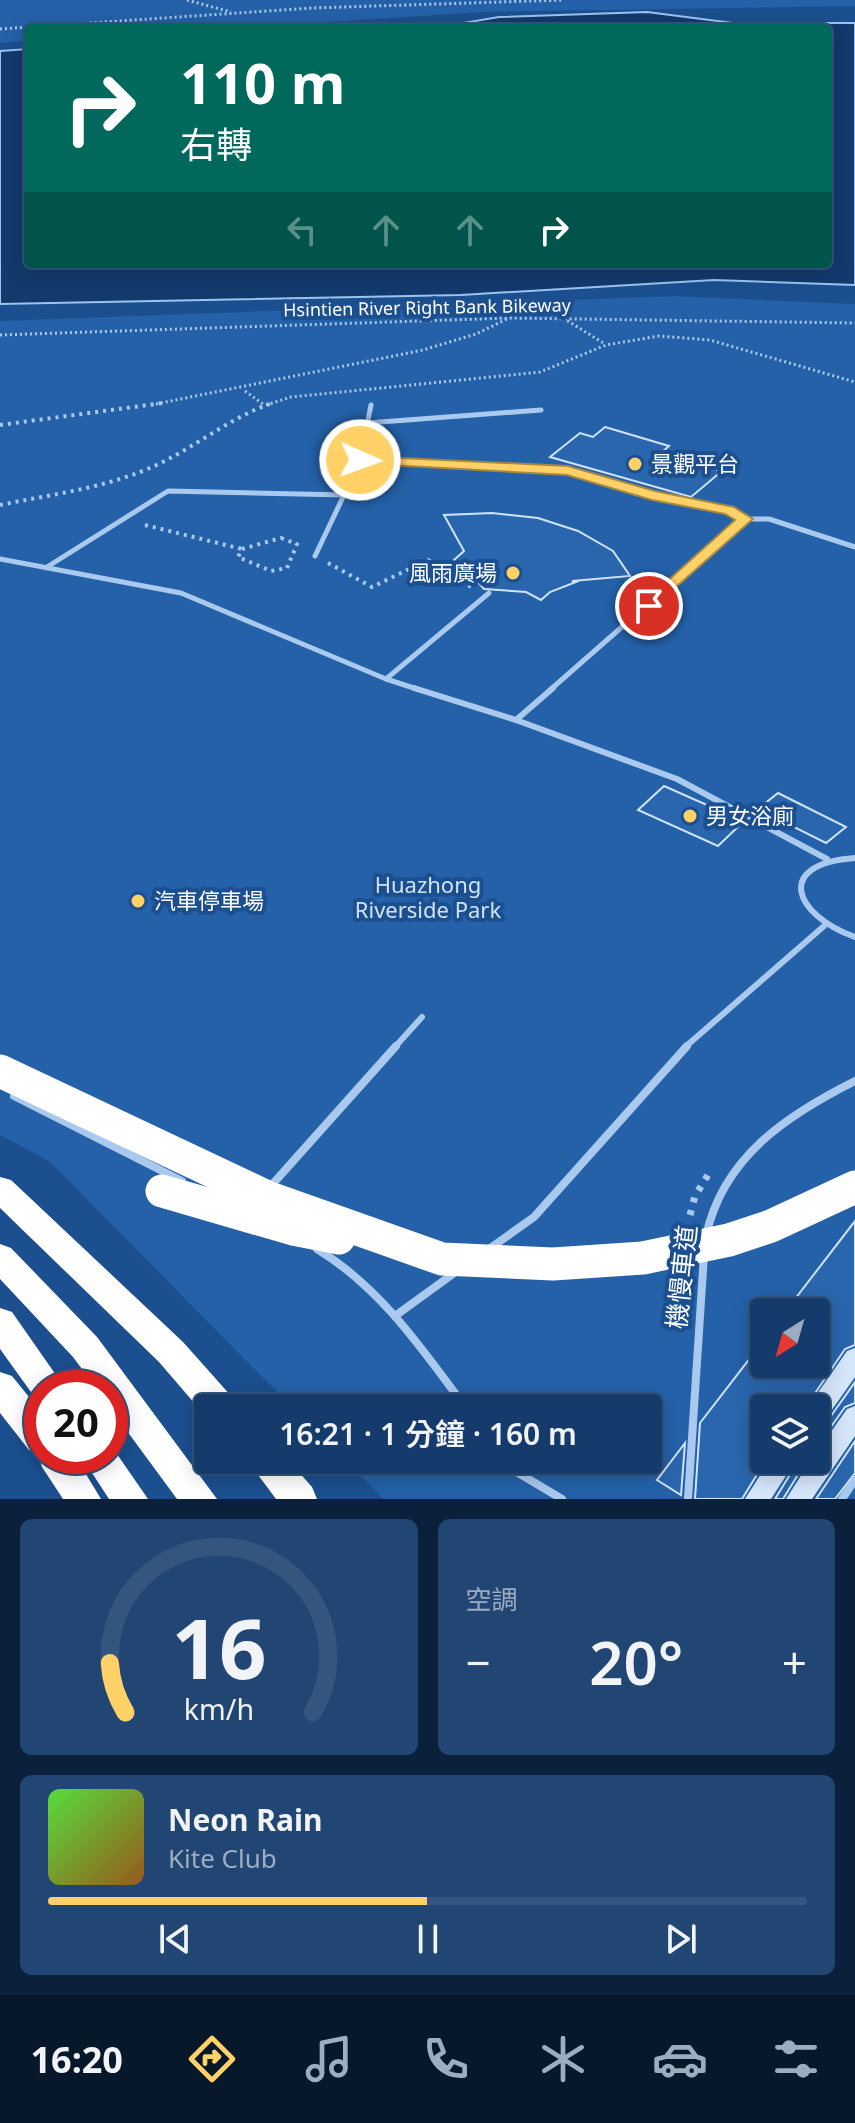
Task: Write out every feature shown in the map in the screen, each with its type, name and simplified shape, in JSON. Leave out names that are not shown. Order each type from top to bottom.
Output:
[{"type":"highway","points":[[0,1071],[173,1158],[279,1203],[435,1257]]},
{"type":"highway","points":[[177,1188],[293,1229],[435,1257],[536,1264],[625,1262],[697,1250],[761,1232],[855,1187]]},
{"type":"highway","points":[[1,1190],[171,1352],[208,1394]]},
{"type":"highway","points":[[0,1257],[85,1347],[199,1499]]},
{"type":"highway","points":[[0,1322],[35,1370]]},
{"type":"highway","points":[[0,1387],[24,1417]]},
{"type":"highway","points":[[67,1474],[83,1499]]},
{"type":"highway","points":[[112,1474],[130,1499]]},
{"type":"highway","points":[[277,1474],[299,1499]]},
{"type":"main road","points":[[830,1394],[855,1358]]},
{"type":"main road","points":[[798,1499],[855,1416]]},
{"type":"main road","points":[[757,1499],[774,1474]]},
{"type":"lane","points":[[315,556],[360,460],[371,405]]},
{"type":"lane","points":[[367,423],[541,410]]},
{"type":"lane","points":[[360,460],[568,470],[652,495],[729,510],[745,519],[769,519],[855,547]]},
{"type":"lane","points":[[47,567],[168,491],[344,495]]},
{"type":"lane","points":[[516,720],[745,519]]},
{"type":"lane","points":[[0,559],[181,593],[386,679],[516,720],[677,779],[827,859],[855,858]]},
{"type":"lane","points":[[386,679],[489,593]]},
{"type":"lane","points":[[827,859],[804,876],[800,889],[802,902],[824,926],[855,937]]},
{"type":"lane","points":[[395,1316],[534,1217],[681,1051],[824,926]]},
{"type":"lane","points":[[246,1213],[422,1017]]},
{"type":"lane","name":"機慢車道","points":[[688,1499],[705,1240],[715,1202],[744,1159],[782,1122],[855,1081]]},
{"type":"lane","points":[[0,1089],[177,1188]]},
{"type":"lane","points":[[205,1193],[334,1257],[395,1316],[455,1394]]},
{"type":"lane","points":[[520,1474],[562,1499]]},
{"type":"lane","points":[[842,1499],[855,1480]]},
{"type":"path","points":[[187,0],[236,13]]},
{"type":"path","points":[[74,24],[416,3],[563,0]]},
{"type":"path","points":[[0,29],[24,27]]},
{"type":"path","points":[[0,425],[244,390],[419,350],[495,327],[510,318]]},
{"type":"path","name":"Hsintien River Right Bank Bikeway","points":[[0,335],[510,318],[855,323]]},
{"type":"path","points":[[562,318],[606,345]]},
{"type":"path","points":[[244,390],[264,405]]},
{"type":"path","points":[[125,518],[179,536],[242,549],[281,538],[297,544],[287,568],[277,572],[241,561],[238,557],[242,549]]},
{"type":"path","points":[[315,556],[372,587],[428,560],[470,587],[489,593]]},
{"type":"green space","points":[[0,0],[855,0],[855,6],[484,12],[298,24],[24,24],[24,41],[0,43]]},
{"type":"green space","name":"Huazhong Riverside Park","points":[[674,296],[855,304],[855,1499],[383,1499],[359,1474],[662,1474],[662,1394],[279,1394],[49,1161],[0,1135],[0,321]]},
{"type":"shaded area","points":[[647,12],[733,23],[855,23],[855,285],[714,280],[461,295],[0,304],[0,51],[24,49],[24,268],[832,268],[832,24],[458,24],[499,17]]},
{"type":"building","name":"景觀平台","points":[[605,427],[669,446],[661,453],[722,471],[691,497],[550,457],[580,433],[593,437]]},
{"type":"building","points":[[492,513],[538,518],[578,531],[613,551],[630,576],[572,581],[576,582],[550,592],[541,600],[526,592],[484,589],[472,575],[446,567],[464,551],[444,515]]},
{"type":"building","name":"男女浴廁","points":[[664,786],[744,821],[718,846],[638,810]]},
{"type":"building","points":[[778,793],[846,827],[826,843],[758,809]]},
{"type":"building","points":[[855,1221],[855,1345],[845,1349],[830,1371],[830,1298],[796,1298]]},
{"type":"building","points":[[750,1358],[750,1378],[825,1378],[814,1394],[750,1394],[750,1474],[757,1474],[742,1499],[695,1499],[700,1423]]},
{"type":"building","points":[[855,1382],[855,1403],[845,1407],[830,1428],[830,1417]]},
{"type":"building","points":[[855,1441],[855,1473],[835,1499],[816,1499]]},
{"type":"building","points":[[685,1443],[681,1495],[657,1480]]},
{"type":"building","points":[[790,1474],[798,1474],[783,1499],[775,1499]]},
{"type":"place","name":"景觀平台","points":[[635,464]]},
{"type":"place","name":"風雨廣場","points":[[513,573]]},
{"type":"place","name":"男女浴廁","points":[[690,816]]},
{"type":"place","name":"汽車停車場","points":[[138,901]]},
{"type":"route","points":[[360,460],[568,470],[652,495],[729,510],[745,519],[737,530],[649,606]]}]
